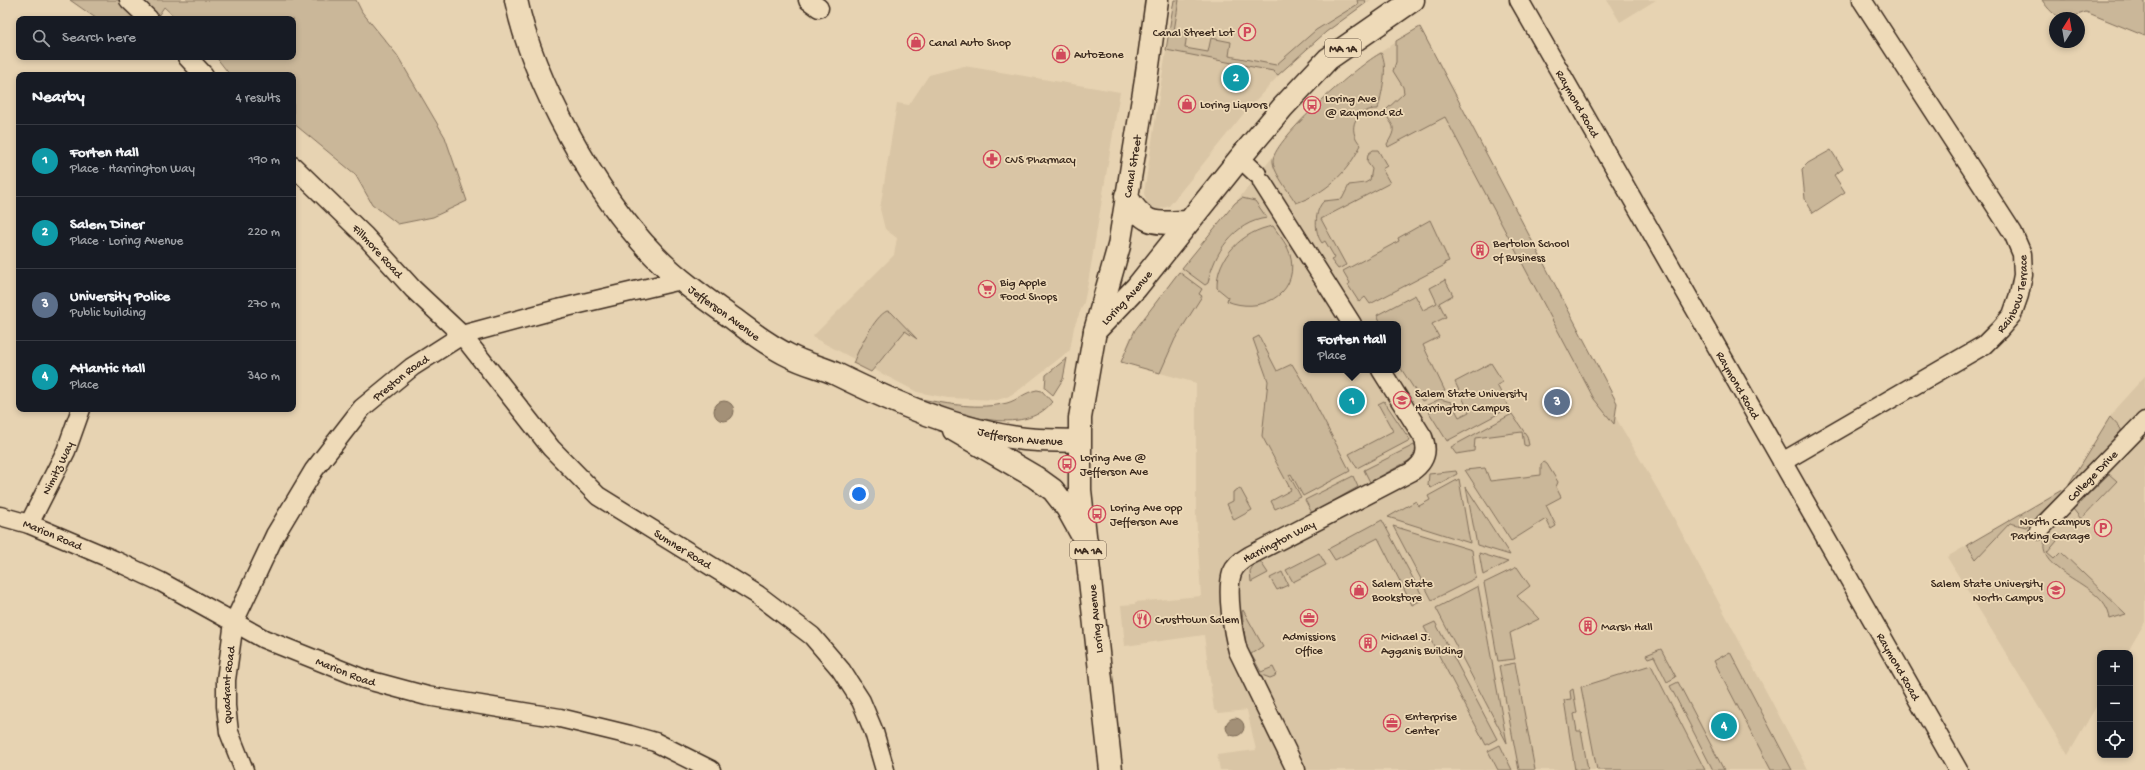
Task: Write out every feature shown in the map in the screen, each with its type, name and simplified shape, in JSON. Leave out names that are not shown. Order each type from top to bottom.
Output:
[{"type":"main road","name":"Jefferson Avenue","points":[[516,0],[533,55],[559,113],[585,163],[620,213],[653,254],[681,280],[748,329],[789,356],[835,373],[922,412],[975,428],[1025,439],[1079,441]]},
{"type":"main road","name":"Canal Street","points":[[1095,331],[1119,246],[1146,80],[1156,0]]},
{"type":"main road","name":"Loring Avenue","points":[[1111,770],[1080,490],[1080,418],[1095,331],[1136,288],[1188,222],[1283,107],[1328,60],[1413,0]]},
{"type":"main road","points":[[1126,196],[1137,212],[1150,221],[1159,223],[1188,222]]},
{"type":"main road","points":[[922,412],[1035,477],[1053,490],[1067,508],[1087,545]]},
{"type":"street","points":[[129,0],[146,16]]},
{"type":"street","name":"Raymond Road","points":[[1519,0],[1958,770]]},
{"type":"street","name":"Rainbow Terrace","points":[[1782,462],[1984,345],[2012,315],[2023,275],[2022,254],[2013,233],[1862,0]]},
{"type":"street","points":[[190,60],[201,72]]},
{"type":"street","points":[[1240,158],[1259,178],[1350,321]]},
{"type":"street","name":"Fillmore Road","points":[[296,169],[366,236],[413,289],[462,335]]},
{"type":"street","name":"Preston Road","points":[[234,622],[275,535],[314,470],[362,408],[412,367],[462,335],[558,309],[681,280]]},
{"type":"street","name":"Sumner Road","points":[[462,335],[551,448],[598,496],[758,595],[812,636],[841,670],[861,701],[874,732],[885,770]]},
{"type":"street","name":"Harrington Way","points":[[1296,770],[1238,651],[1234,636],[1231,608],[1232,573],[1236,566],[1249,556],[1411,472],[1423,461],[1426,444],[1423,437],[1383,373]]},
{"type":"street","name":"Nimitz Way","points":[[29,524],[66,451],[80,412]]},
{"type":"street","name":"College Drive","points":[[2039,530],[2145,421]]},
{"type":"street","name":"Marion Road","points":[[0,516],[29,524],[154,579],[284,648],[364,679],[427,696],[553,717],[630,735],[655,742],[711,770]]},
{"type":"street","name":"Quadrant Road","points":[[234,622],[227,674],[226,706],[229,732],[244,770]]},
{"type":"shaded area","points":[[70,0],[356,0],[362,12],[397,55],[445,137],[467,201],[433,217],[398,224],[372,204],[355,174],[296,125],[296,72],[228,72],[218,60],[296,60],[296,16],[174,16],[164,7],[158,16],[93,16]]},
{"type":"shaded area","points":[[1174,0],[1371,0],[1326,32],[1281,73],[1245,112],[1169,206],[1157,210],[1147,204],[1144,193]]},
{"type":"shaded area","points":[[1174,0],[1179,0],[1174,31],[1187,33],[1185,48],[1208,52],[1211,38],[1231,42],[1229,56],[1276,65],[1316,30],[1358,4],[1357,0],[1365,0],[1366,3],[1326,32],[1278,75],[1273,71],[1166,50]]},
{"type":"shaded area","points":[[1607,0],[1656,0],[1620,22]]},
{"type":"shaded area","points":[[2042,0],[2145,0],[2145,36],[2086,12],[2052,12]]},
{"type":"shaded area","name":"Salem State University Harrington Campus","points":[[1420,27],[1616,418],[1669,509],[1808,770],[1220,770],[1217,755],[1256,750],[1247,710],[1219,713],[1214,710],[1204,635],[1125,646],[1121,605],[1135,604],[1135,602],[1201,596],[1196,514],[1196,383],[1121,362],[1130,338],[1172,280],[1303,120],[1332,91],[1373,57]]},
{"type":"shaded area","points":[[1420,27],[1617,403],[1614,424],[1594,399],[1445,117],[1388,147],[1387,144],[1393,132],[1393,128],[1386,110],[1404,93],[1403,87],[1393,71],[1396,62],[1396,41]]},
{"type":"shaded area","points":[[1381,53],[1383,58],[1384,73],[1378,109],[1364,112],[1355,121],[1354,133],[1356,139],[1361,145],[1349,164],[1334,181],[1317,194],[1296,203],[1273,165],[1273,160],[1277,150],[1287,136],[1320,102],[1355,71]]},
{"type":"shaded area","points":[[964,66],[1120,92],[1088,283],[1084,302],[1074,327],[1070,350],[1019,390],[1007,397],[997,400],[948,398],[917,392],[812,337],[894,255],[897,238],[885,229],[880,209],[897,103],[909,105],[929,75]]},
{"type":"shaded area","points":[[1373,150],[1378,150],[1387,166],[1382,169],[1390,183],[1321,219],[1346,265],[1338,269],[1331,260],[1335,258],[1325,241],[1322,243],[1319,239],[1316,228],[1318,210],[1324,201],[1342,199],[1349,185],[1365,183],[1370,180],[1372,169],[1367,162],[1368,154]]},
{"type":"shaded area","points":[[1831,150],[1843,169],[1834,175],[1845,192],[1813,213],[1805,199],[1802,169],[1808,163]]},
{"type":"shaded area","points":[[1242,198],[1255,201],[1267,218],[1255,221],[1235,232],[1221,250],[1215,261],[1208,283],[1205,285],[1182,268],[1235,203]]},
{"type":"shaded area","points":[[1430,220],[1449,261],[1444,263],[1445,265],[1370,304],[1365,297],[1359,302],[1348,285],[1350,283],[1343,271],[1399,241],[1398,238]]},
{"type":"shaded area","points":[[1273,226],[1284,241],[1290,254],[1292,272],[1288,283],[1282,292],[1273,299],[1263,303],[1251,305],[1227,301],[1228,297],[1217,288],[1221,266],[1226,256],[1233,247],[1251,233]]},
{"type":"shaded area","points":[[1179,272],[1202,289],[1199,294],[1202,296],[1175,339],[1160,373],[1121,362],[1135,330]]},
{"type":"shaded area","points":[[1445,280],[1453,295],[1439,303],[1446,317],[1432,324],[1439,337],[1423,345],[1445,391],[1422,401],[1401,369],[1401,321],[1380,321],[1377,315],[1415,295],[1423,310],[1437,303],[1430,288]]},
{"type":"shaded area","points":[[887,311],[891,312],[917,339],[905,331],[871,372],[853,363],[863,341],[877,319]]},
{"type":"shaded area","points":[[1259,336],[1277,371],[1292,364],[1309,392],[1350,471],[1303,496],[1291,474],[1289,475],[1301,497],[1275,509],[1271,501],[1291,490],[1262,436],[1268,381],[1253,339]]},
{"type":"shaded area","points":[[1067,358],[1063,379],[1053,395],[1045,388],[1046,375]]},
{"type":"shaded area","points":[[1491,363],[1503,382],[1497,385],[1509,408],[1447,441],[1425,406],[1440,399],[1451,402],[1459,417],[1469,412],[1455,382]]},
{"type":"shaded area","name":"Salem State University North Campus","points":[[2145,376],[2145,622],[2129,650],[2097,650],[2097,705],[2068,755],[1947,557],[2067,487],[2115,409]]},
{"type":"shaded area","points":[[1037,390],[1042,391],[1052,402],[1040,413],[1024,419],[1007,421],[989,420],[970,416],[921,399],[964,406],[986,406],[1007,403],[1029,392]]},
{"type":"shaded area","points":[[724,401],[731,404],[734,411],[731,418],[724,421],[717,418],[714,411],[717,404]]},
{"type":"shaded area","points":[[1384,401],[1410,440],[1357,468],[1349,454],[1393,431],[1378,404]]},
{"type":"shaded area","points":[[1512,414],[1527,436],[1529,445],[1524,445],[1522,432],[1475,438],[1474,451],[1456,454],[1451,447]]},
{"type":"shaded area","points":[[2110,417],[2121,429],[2121,432],[2068,487],[2026,527],[2010,523],[1976,559],[1967,545],[2067,487]]},
{"type":"shaded area","points":[[1414,445],[1417,450],[1415,456],[1370,482],[1364,470]]},
{"type":"shaded area","points":[[1544,462],[1547,464],[1558,482],[1556,487],[1561,497],[1546,505],[1556,526],[1551,529],[1546,519],[1511,541],[1465,470],[1485,468],[1490,481],[1541,475],[1541,464]]},
{"type":"shaded area","points":[[1456,471],[1457,474],[1431,488],[1428,485],[1429,474]]},
{"type":"shaded area","points":[[2109,474],[2117,481],[2081,519],[2073,509]]},
{"type":"shaded area","points":[[1353,476],[1358,487],[1312,513],[1305,500]]},
{"type":"shaded area","points":[[1459,479],[1470,543],[1388,517],[1416,501],[1419,506],[1430,500],[1428,496]]},
{"type":"shaded area","points":[[1466,487],[1510,555],[1477,545]]},
{"type":"shaded area","points":[[1240,488],[1252,510],[1234,520],[1227,504],[1233,501],[1233,492]]},
{"type":"shaded area","points":[[1382,520],[1424,599],[1412,605],[1378,538],[1335,560],[1328,549]]},
{"type":"shaded area","points":[[1393,526],[1472,550],[1476,578],[1432,600]]},
{"type":"shaded area","points":[[2048,533],[2057,541],[2047,553],[2054,559],[2061,552],[2126,614],[2110,619],[2105,605],[2095,594],[2056,567],[2047,558],[2044,547]]},
{"type":"shaded area","points":[[1319,553],[1326,565],[1293,582],[1286,570]]},
{"type":"shaded area","points":[[1479,553],[1508,562],[1483,575]]},
{"type":"shaded area","points":[[1260,561],[1268,573],[1251,582],[1250,571],[1254,564]]},
{"type":"shaded area","points":[[1517,567],[1530,586],[1517,596],[1539,619],[1510,633],[1515,659],[1498,661],[1484,583]]},
{"type":"shaded area","points":[[1282,572],[1288,585],[1277,590],[1270,578]]},
{"type":"shaded area","points":[[1478,586],[1507,743],[1436,608]]},
{"type":"shaded area","points":[[1243,610],[1263,646],[1251,654],[1261,672],[1273,667],[1276,673],[1275,676],[1270,678],[1259,674],[1246,647]]},
{"type":"shaded area","points":[[1435,622],[1497,739],[1486,745],[1424,627]]},
{"type":"shaded area","points":[[1661,649],[1676,677],[1667,682],[1654,656],[1648,658],[1646,655]]},
{"type":"shaded area","points":[[1730,652],[1792,770],[1771,770],[1714,661]]},
{"type":"shaded area","points":[[1515,663],[1535,770],[1519,770],[1499,666]]},
{"type":"shaded area","points":[[1651,665],[1705,770],[1597,770],[1581,687]]},
{"type":"shaded area","points":[[1678,682],[1724,770],[1713,770],[1670,686]]},
{"type":"shaded area","points":[[1573,689],[1577,713],[1574,714],[1577,731],[1581,731],[1588,770],[1575,770],[1564,700],[1571,699],[1570,691]]},
{"type":"shaded area","points":[[1231,718],[1239,718],[1244,723],[1242,734],[1239,736],[1231,736],[1226,731],[1226,723]]},
{"type":"shaded area","points":[[1500,745],[1512,770],[1498,770],[1488,751]]},
{"type":"place","name":"Canal Street Lot","points":[[1247,32]]},
{"type":"place","name":"Canal Auto Shop","points":[[916,42]]},
{"type":"place","name":"AutoZone","points":[[1061,54]]},
{"type":"place","name":"Salem Diner","points":[[1236,78]]},
{"type":"place","name":"Loring Liquors","points":[[1187,104]]},
{"type":"place","name":"Loring Ave @ Raymond Rd","points":[[1312,105]]},
{"type":"place","name":"CVS Pharmacy","points":[[992,159]]},
{"type":"place","name":"Bertolon School of Business","points":[[1480,250]]},
{"type":"place","name":"Big Apple Food Shops","points":[[987,289]]},
{"type":"place","name":"Salem State University Harrington Campus","points":[[1402,400]]},
{"type":"place","name":"Forten Hall","points":[[1352,401]]},
{"type":"place","name":"University Police","points":[[1557,402]]},
{"type":"place","name":"Loring Ave @ Jefferson Ave","points":[[1067,464]]},
{"type":"place","name":"Loring Ave opp Jefferson Ave","points":[[1097,514]]},
{"type":"place","name":"North Campus Parking Garage","points":[[2103,528]]},
{"type":"place","name":"Salem State Bookstore","points":[[1359,590]]},
{"type":"place","name":"Salem State University North Campus","points":[[2056,590]]},
{"type":"place","name":"Admissions Office","points":[[1309,618]]},
{"type":"place","name":"Crusttown Salem","points":[[1142,619]]},
{"type":"place","name":"Marsh Hall","points":[[1588,626]]},
{"type":"place","name":"Michael J. Agganis Building","points":[[1368,643]]},
{"type":"place","name":"Enterprise Center","points":[[1392,723]]},
{"type":"place","name":"Atlantic Hall","points":[[1724,726]]}]
